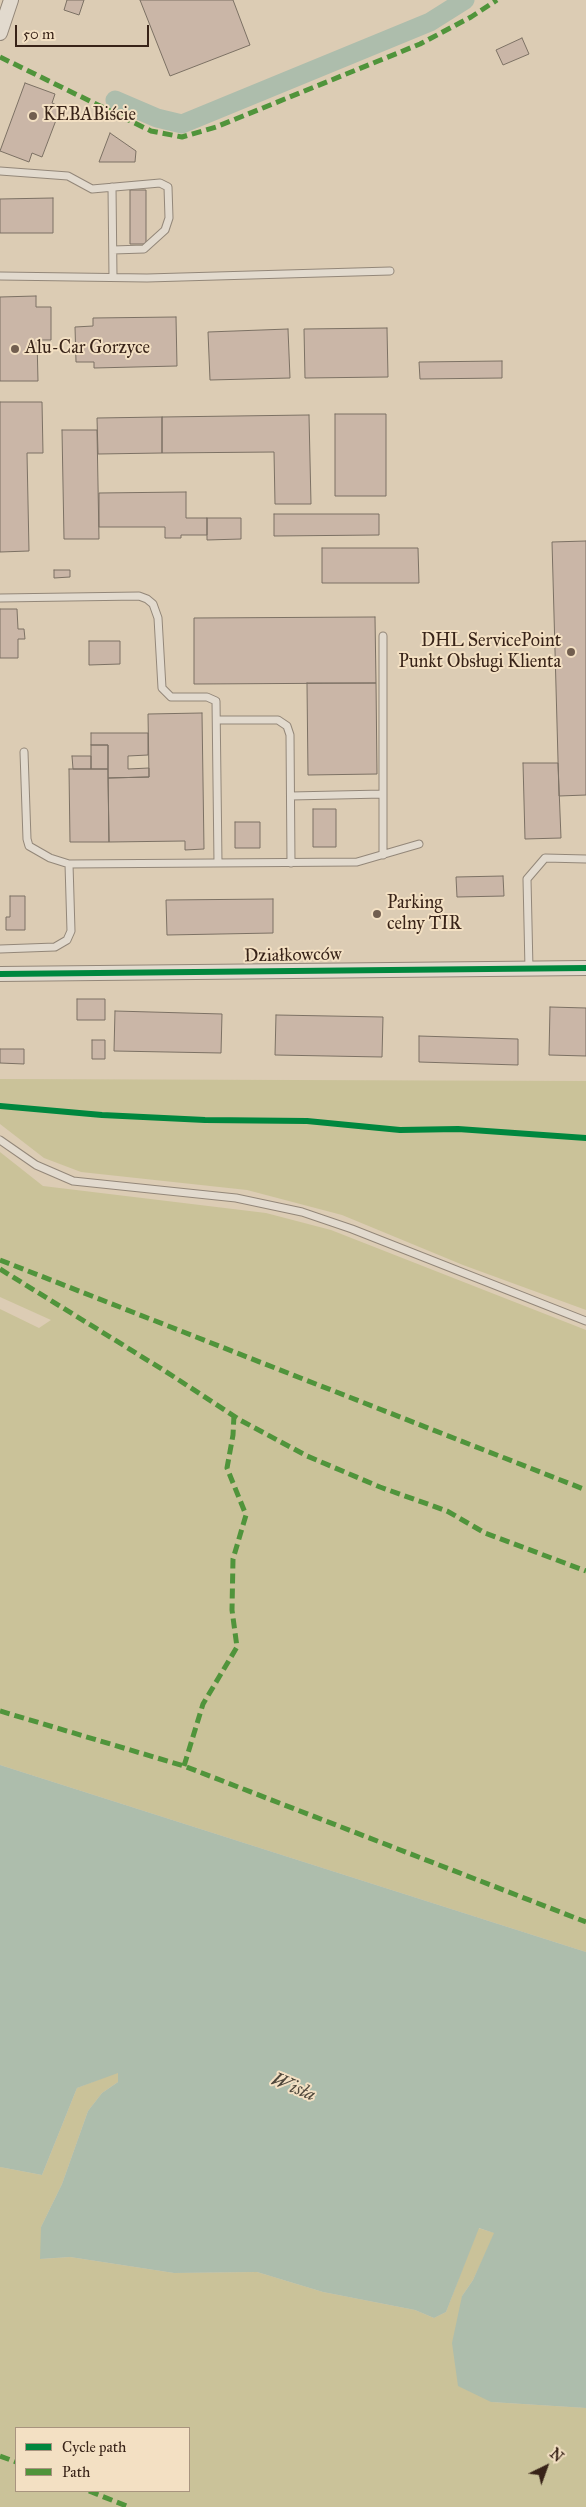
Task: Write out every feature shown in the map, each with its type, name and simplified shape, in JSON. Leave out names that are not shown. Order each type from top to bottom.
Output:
[{"type":"street","points":[[0,33],[11,0]]},
{"type":"street","name":"Działkowców","points":[[0,974],[586,968]]},
{"type":"lane","points":[[0,171],[59,174],[68,176],[92,189],[164,184],[168,187],[169,218],[164,230],[150,246],[144,249],[113,250]]},
{"type":"lane","points":[[112,187],[113,277]]},
{"type":"lane","points":[[0,276],[113,277],[390,271]]},
{"type":"lane","points":[[0,598],[139,596],[147,599],[157,610],[162,688],[171,697],[213,698],[216,701],[218,863]]},
{"type":"lane","points":[[383,636],[383,854]]},
{"type":"lane","points":[[217,720],[278,720],[287,726],[290,735],[292,863]]},
{"type":"lane","points":[[24,752],[27,839],[29,846],[50,858],[69,864],[357,862],[419,844]]},
{"type":"lane","points":[[290,796],[383,794]]},
{"type":"lane","points":[[529,969],[528,879],[545,858],[586,858]]},
{"type":"lane","points":[[0,948],[55,947],[67,940],[71,931],[69,864]]},
{"type":"lane","points":[[0,1140],[36,1165],[73,1181],[236,1198],[302,1212],[352,1228],[586,1320]]},
{"type":"shaded area","points":[[0,1079],[586,1081],[586,1310],[463,1265],[342,1215],[247,1190],[81,1172],[44,1158],[0,1124]]},
{"type":"shaded area","points":[[0,1152],[43,1186],[266,1213],[331,1230],[586,1330],[586,1952],[0,1765],[0,1309],[39,1328],[51,1320],[0,1297]]},
{"type":"shaded area","points":[[118,2072],[118,2082],[102,2093],[88,2111],[62,2184],[41,2227],[41,2259],[70,2257],[174,2273],[257,2272],[323,2292],[415,2310],[434,2318],[446,2312],[478,2228],[495,2233],[473,2280],[462,2296],[491,2402],[586,2408],[586,2507],[0,2507],[0,2167],[42,2175],[77,2088]]},
{"type":"water","name":"Wisła","points":[[0,1765],[586,1952],[586,2408],[491,2402],[458,2386],[452,2343],[462,2296],[473,2280],[494,2233],[479,2228],[446,2312],[434,2318],[415,2310],[323,2292],[257,2272],[174,2273],[70,2257],[40,2259],[41,2227],[62,2184],[88,2111],[102,2093],[118,2082],[118,2073],[77,2088],[42,2175],[0,2167]]},
{"type":"building","points":[[67,0],[84,0],[79,15],[64,10]]},
{"type":"building","points":[[140,0],[233,0],[250,45],[170,76]]},
{"type":"building","points":[[522,38],[529,54],[503,65],[496,50]]},
{"type":"building","points":[[25,83],[55,94],[52,103],[61,107],[42,157],[32,153],[29,162],[0,151]]},
{"type":"building","points":[[110,133],[136,151],[135,162],[99,162]]},
{"type":"building","points":[[130,190],[146,190],[146,244],[130,244]]},
{"type":"building","points":[[53,198],[53,233],[0,233],[0,199]]},
{"type":"building","points":[[36,296],[36,307],[51,307],[51,340],[37,340],[38,381],[0,381],[0,297]]},
{"type":"building","points":[[176,317],[177,366],[94,368],[94,362],[76,362],[75,327],[93,326],[93,318]]},
{"type":"building","points":[[387,328],[388,377],[305,378],[304,329]]},
{"type":"building","points":[[288,329],[290,378],[210,380],[208,332]]},
{"type":"building","points":[[502,361],[502,378],[420,379],[419,362]]},
{"type":"building","points":[[0,402],[42,402],[43,453],[27,453],[29,551],[0,552]]},
{"type":"building","points":[[335,414],[386,414],[386,496],[335,496]]},
{"type":"building","points":[[309,415],[311,504],[275,504],[274,452],[162,453],[162,417]]},
{"type":"building","points":[[162,417],[162,453],[98,454],[97,418]]},
{"type":"building","points":[[62,430],[97,430],[99,539],[64,539]]},
{"type":"building","points":[[186,492],[186,518],[207,518],[207,535],[181,535],[181,538],[165,538],[165,527],[99,527],[99,493]]},
{"type":"building","points":[[274,514],[379,514],[379,535],[274,536]]},
{"type":"building","points":[[207,518],[241,518],[241,539],[207,540]]},
{"type":"building","name":"DHL ServicePoint Punkt Obsługi Klienta","points":[[586,541],[586,795],[559,796],[552,542]]},
{"type":"building","points":[[322,548],[418,548],[419,583],[322,583]]},
{"type":"building","points":[[54,570],[70,570],[70,577],[54,578]]},
{"type":"building","points":[[0,609],[17,609],[18,629],[24,629],[25,639],[18,639],[18,658],[0,658]]},
{"type":"building","points":[[375,617],[376,683],[194,684],[194,618]]},
{"type":"building","points":[[89,641],[120,641],[120,664],[89,665]]},
{"type":"building","points":[[307,683],[376,683],[377,774],[308,775]]},
{"type":"building","points":[[202,713],[204,849],[185,850],[185,841],[109,842],[108,778],[149,777],[148,714]]},
{"type":"building","points":[[91,733],[148,733],[148,755],[128,756],[128,769],[149,768],[149,777],[108,778],[108,745],[91,745]]},
{"type":"building","points":[[91,745],[108,745],[108,769],[91,769]]},
{"type":"building","points":[[72,756],[91,756],[91,769],[73,769]]},
{"type":"building","points":[[523,763],[558,763],[561,838],[525,839]]},
{"type":"building","points":[[69,769],[108,769],[109,842],[70,842]]},
{"type":"building","points":[[313,809],[336,809],[336,847],[313,847]]},
{"type":"building","points":[[235,822],[260,822],[260,848],[235,848]]},
{"type":"building","points":[[503,876],[504,896],[457,897],[456,877]]},
{"type":"building","points":[[10,896],[25,896],[25,930],[6,930],[6,917],[10,917]]},
{"type":"building","points":[[273,899],[273,933],[167,935],[166,900]]},
{"type":"building","points":[[77,999],[105,999],[105,1020],[77,1020]]},
{"type":"building","points":[[550,1007],[586,1008],[586,1056],[549,1055]]},
{"type":"building","points":[[115,1011],[222,1014],[221,1053],[114,1051]]},
{"type":"building","points":[[276,1015],[383,1017],[382,1057],[275,1055]]},
{"type":"building","points":[[419,1036],[518,1039],[518,1065],[419,1062]]},
{"type":"building","points":[[92,1040],[105,1040],[105,1059],[92,1059]]},
{"type":"building","points":[[0,1049],[24,1049],[24,1064],[0,1063]]},
{"type":"waterway","points":[[115,100],[157,118],[182,124],[430,22],[465,0]]},
{"type":"marked path","points":[[0,57],[151,131],[182,137],[216,127],[420,44],[471,17],[497,0]]},
{"type":"marked path","points":[[0,1260],[586,1490]]},
{"type":"marked path","points":[[0,1269],[165,1371],[240,1420],[307,1456],[380,1487],[447,1511],[485,1533],[586,1571]]},
{"type":"marked path","points":[[184,1766],[203,1704],[237,1647],[232,1610],[233,1559],[246,1515],[227,1468],[233,1435],[234,1415]]},
{"type":"marked path","points":[[0,1711],[184,1766],[586,1922]]},
{"type":"marked path","points":[[0,2456],[15,2462]]},
{"type":"marked path","points":[[92,2492],[129,2507]]},
{"type":"cycle path","points":[[0,974],[586,968]]},
{"type":"cycle path","points":[[0,1106],[102,1115],[205,1120],[307,1121],[400,1130],[458,1129],[586,1138]]},
{"type":"place","name":"KEBABiście","points":[[33,116]]},
{"type":"place","name":"Alu-Car Gorzyce","points":[[15,349]]},
{"type":"place","name":"DHL ServicePoint Punkt Obsługi Klienta","points":[[571,652]]},
{"type":"place","name":"Parking celny TIR","points":[[377,914]]}]
